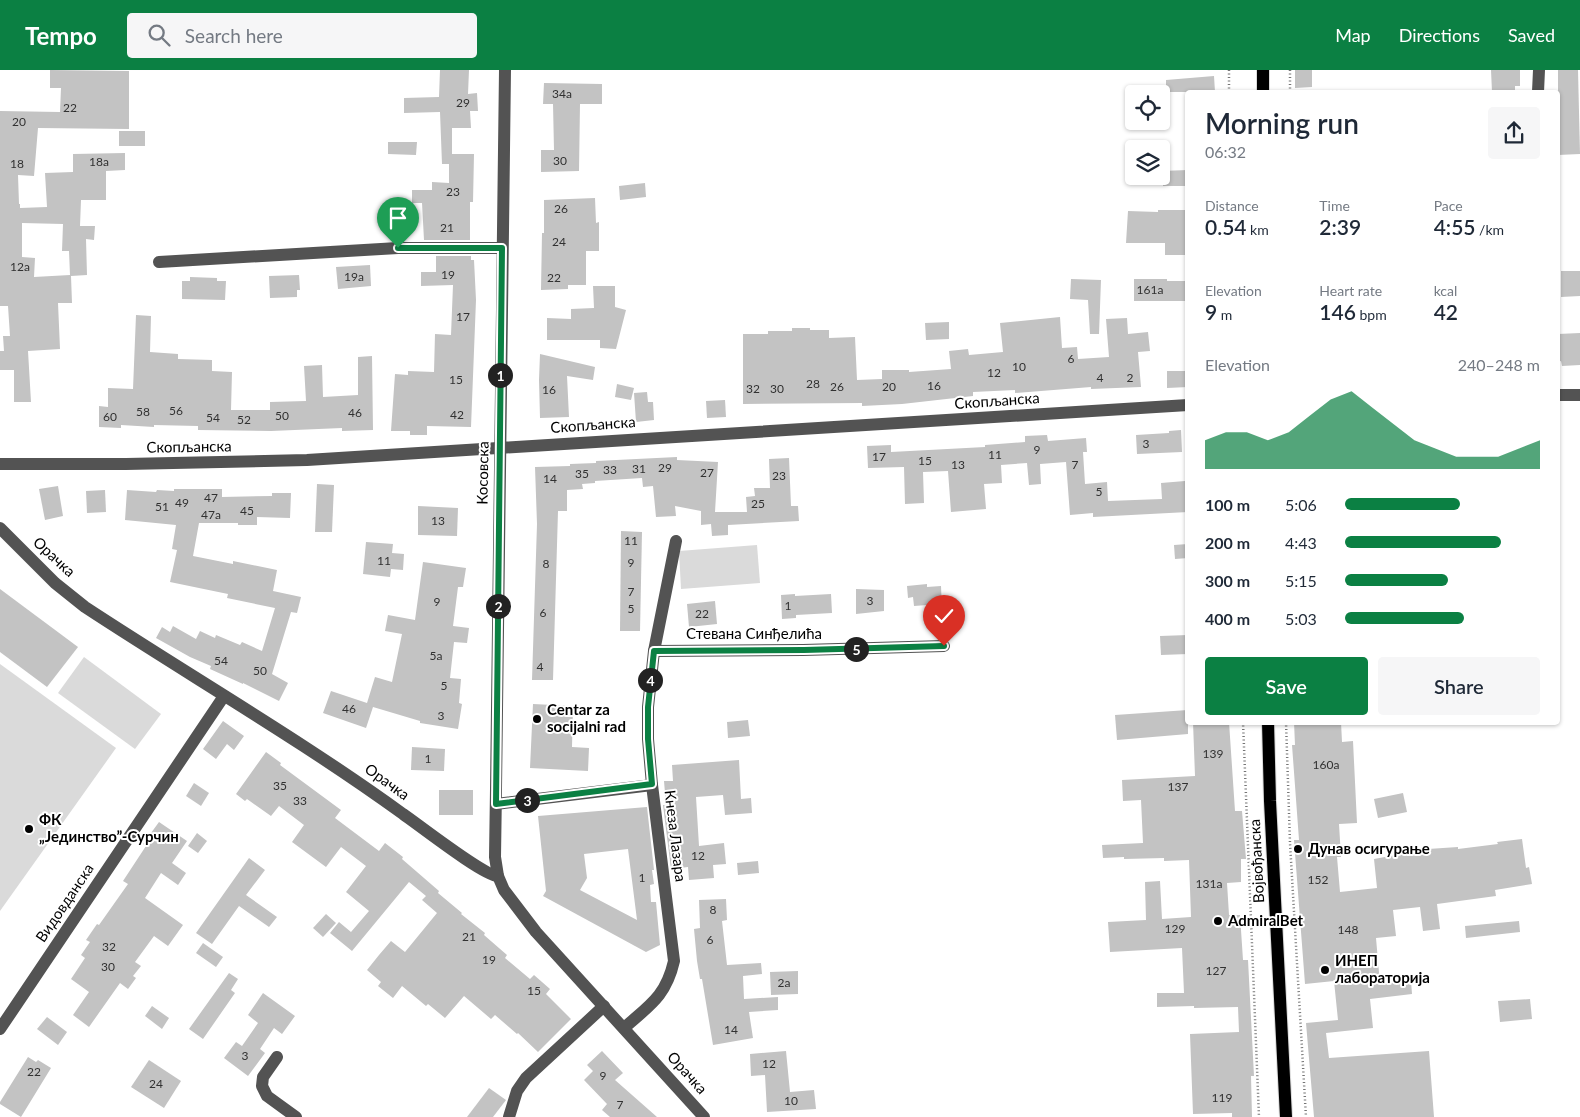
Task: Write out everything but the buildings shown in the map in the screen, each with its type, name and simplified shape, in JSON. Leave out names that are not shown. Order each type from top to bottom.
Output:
[{"type":"main road","points":[[1263,70],[1263,90]]},
{"type":"main road","name":"Војвођанска","points":[[1268,725],[1286,1117]]},
{"type":"street","name":"Косовска","points":[[498,876],[495,857],[502,248],[506,70]]},
{"type":"street","points":[[1538,70],[1538,90]]},
{"type":"street","points":[[158,262],[398,248],[502,248]]},
{"type":"street","points":[[1560,395],[1580,395]]},
{"type":"street","name":"Скопљанска","points":[[0,464],[126,464],[307,460],[1185,405]]},
{"type":"street","name":"Орачка","points":[[0,528],[55,583],[85,607],[349,774],[489,874],[498,876],[504,890],[536,932],[704,1117]]},
{"type":"street","name":"Кнеза Лазара","points":[[624,1028],[664,991],[674,961],[652,784],[648,739],[648,707],[654,651],[676,541]]},
{"type":"street","name":"Стевана Синђелића","points":[[654,651],[804,650],[944,646]]},
{"type":"street","name":"Видовданска","points":[[0,1029],[224,696]]},
{"type":"street","points":[[496,804],[652,784]]},
{"type":"street","points":[[509,1117],[517,1091],[526,1078],[604,1006]]},
{"type":"street","points":[[277,1057],[263,1077],[262,1086],[267,1096],[296,1117]]},
{"type":"path","points":[[1229,70],[1229,90]]},
{"type":"path","points":[[1290,70],[1290,90]]},
{"type":"path","points":[[1243,725],[1259,1117]]},
{"type":"path","points":[[1286,725],[1290,843],[1306,1117]]},
{"type":"shaded area","points":[[757,545],[760,583],[681,589],[679,551]]},
{"type":"shaded area","points":[[84,657],[161,714],[135,749],[58,693]]},
{"type":"shaded area","name":"ФК „Јединство”-Сурчин","points":[[0,664],[116,748],[0,911]]},
{"type":"place","name":"Centar za socijalni rad","points":[[537,719]]},
{"type":"place","name":"ФК „Јединство”-Сурчин","points":[[29,829]]},
{"type":"place","name":"Дунав осигурање","points":[[1298,849]]},
{"type":"place","name":"AdmiralBet","points":[[1218,921]]},
{"type":"place","name":"ИНЕП лабораторија","points":[[1325,970]]},
{"type":"route","points":[[398,248],[502,248],[496,804],[652,784],[648,739],[648,707],[654,651],[804,650],[944,646]]}]
